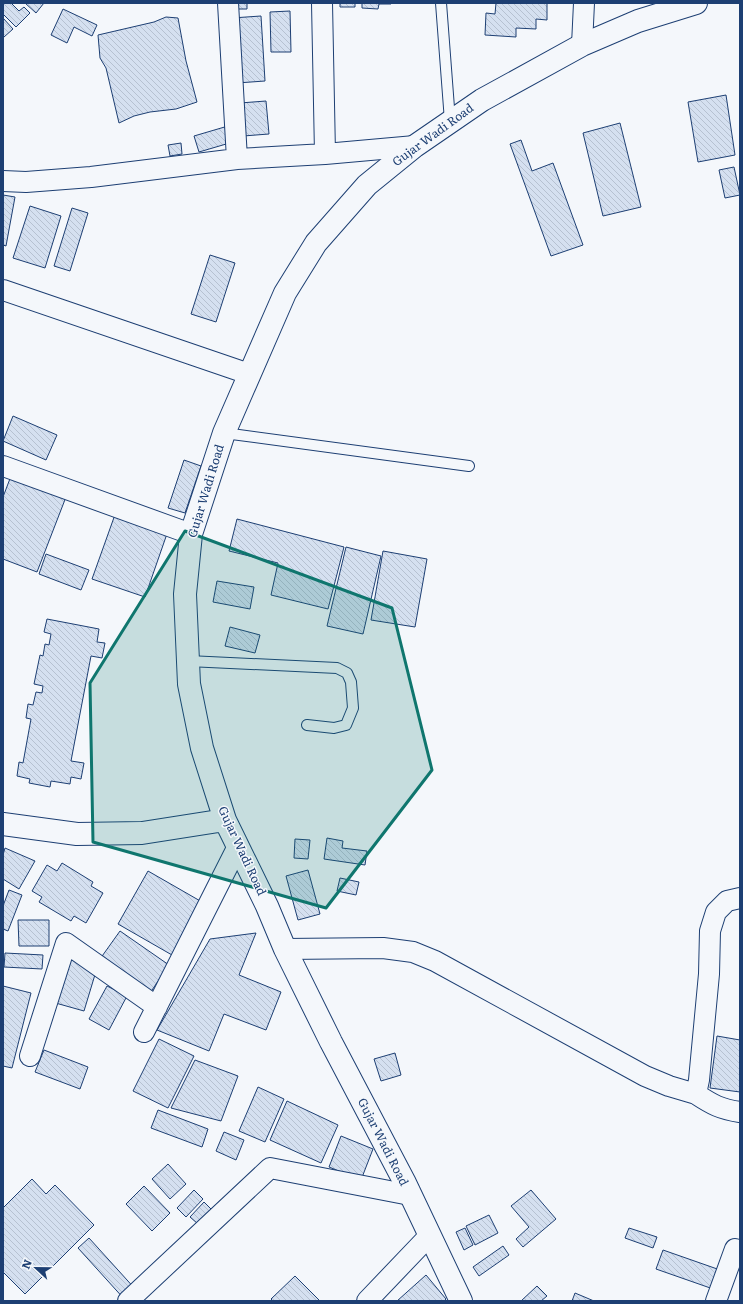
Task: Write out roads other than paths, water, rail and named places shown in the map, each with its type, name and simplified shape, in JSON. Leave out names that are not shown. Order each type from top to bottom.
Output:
[{"type":"street","points":[[228,3],[237,158]]},
{"type":"street","points":[[322,3],[325,154]]},
{"type":"street","points":[[582,45],[584,3]]},
{"type":"street","name":"Gujar Wadi Road","points":[[461,1301],[410,1195],[285,949],[267,906],[225,820],[202,748],[189,684],[185,594],[191,534],[224,433],[285,293],[316,244],[367,186],[414,146],[482,100],[582,45],[638,21],[696,3]]},
{"type":"street","points":[[3,181],[26,182],[91,177],[237,158],[325,154],[414,146]]},
{"type":"street","points":[[3,290],[249,374]]},
{"type":"street","points":[[3,466],[191,534]]},
{"type":"street","points":[[3,824],[77,834],[142,833],[225,820]]},
{"type":"street","points":[[144,1032],[238,846]]},
{"type":"street","points":[[696,1094],[708,974],[710,931],[716,912],[727,901],[740,898]]},
{"type":"street","points":[[30,1056],[66,943],[157,1007]]},
{"type":"street","points":[[285,949],[383,948],[413,952],[435,960],[604,1055],[645,1076],[696,1094],[714,1106],[740,1112]]},
{"type":"street","points":[[128,1301],[270,1168],[410,1195]]},
{"type":"street","points":[[367,1301],[430,1235]]},
{"type":"street","points":[[716,1301],[735,1249],[740,1251]]},
{"type":"lane","points":[[441,3],[450,121]]},
{"type":"lane","points":[[224,433],[469,466]]},
{"type":"lane","points":[[188,661],[337,668],[347,673],[351,682],[353,708],[346,725],[334,728],[306,725]]}]
